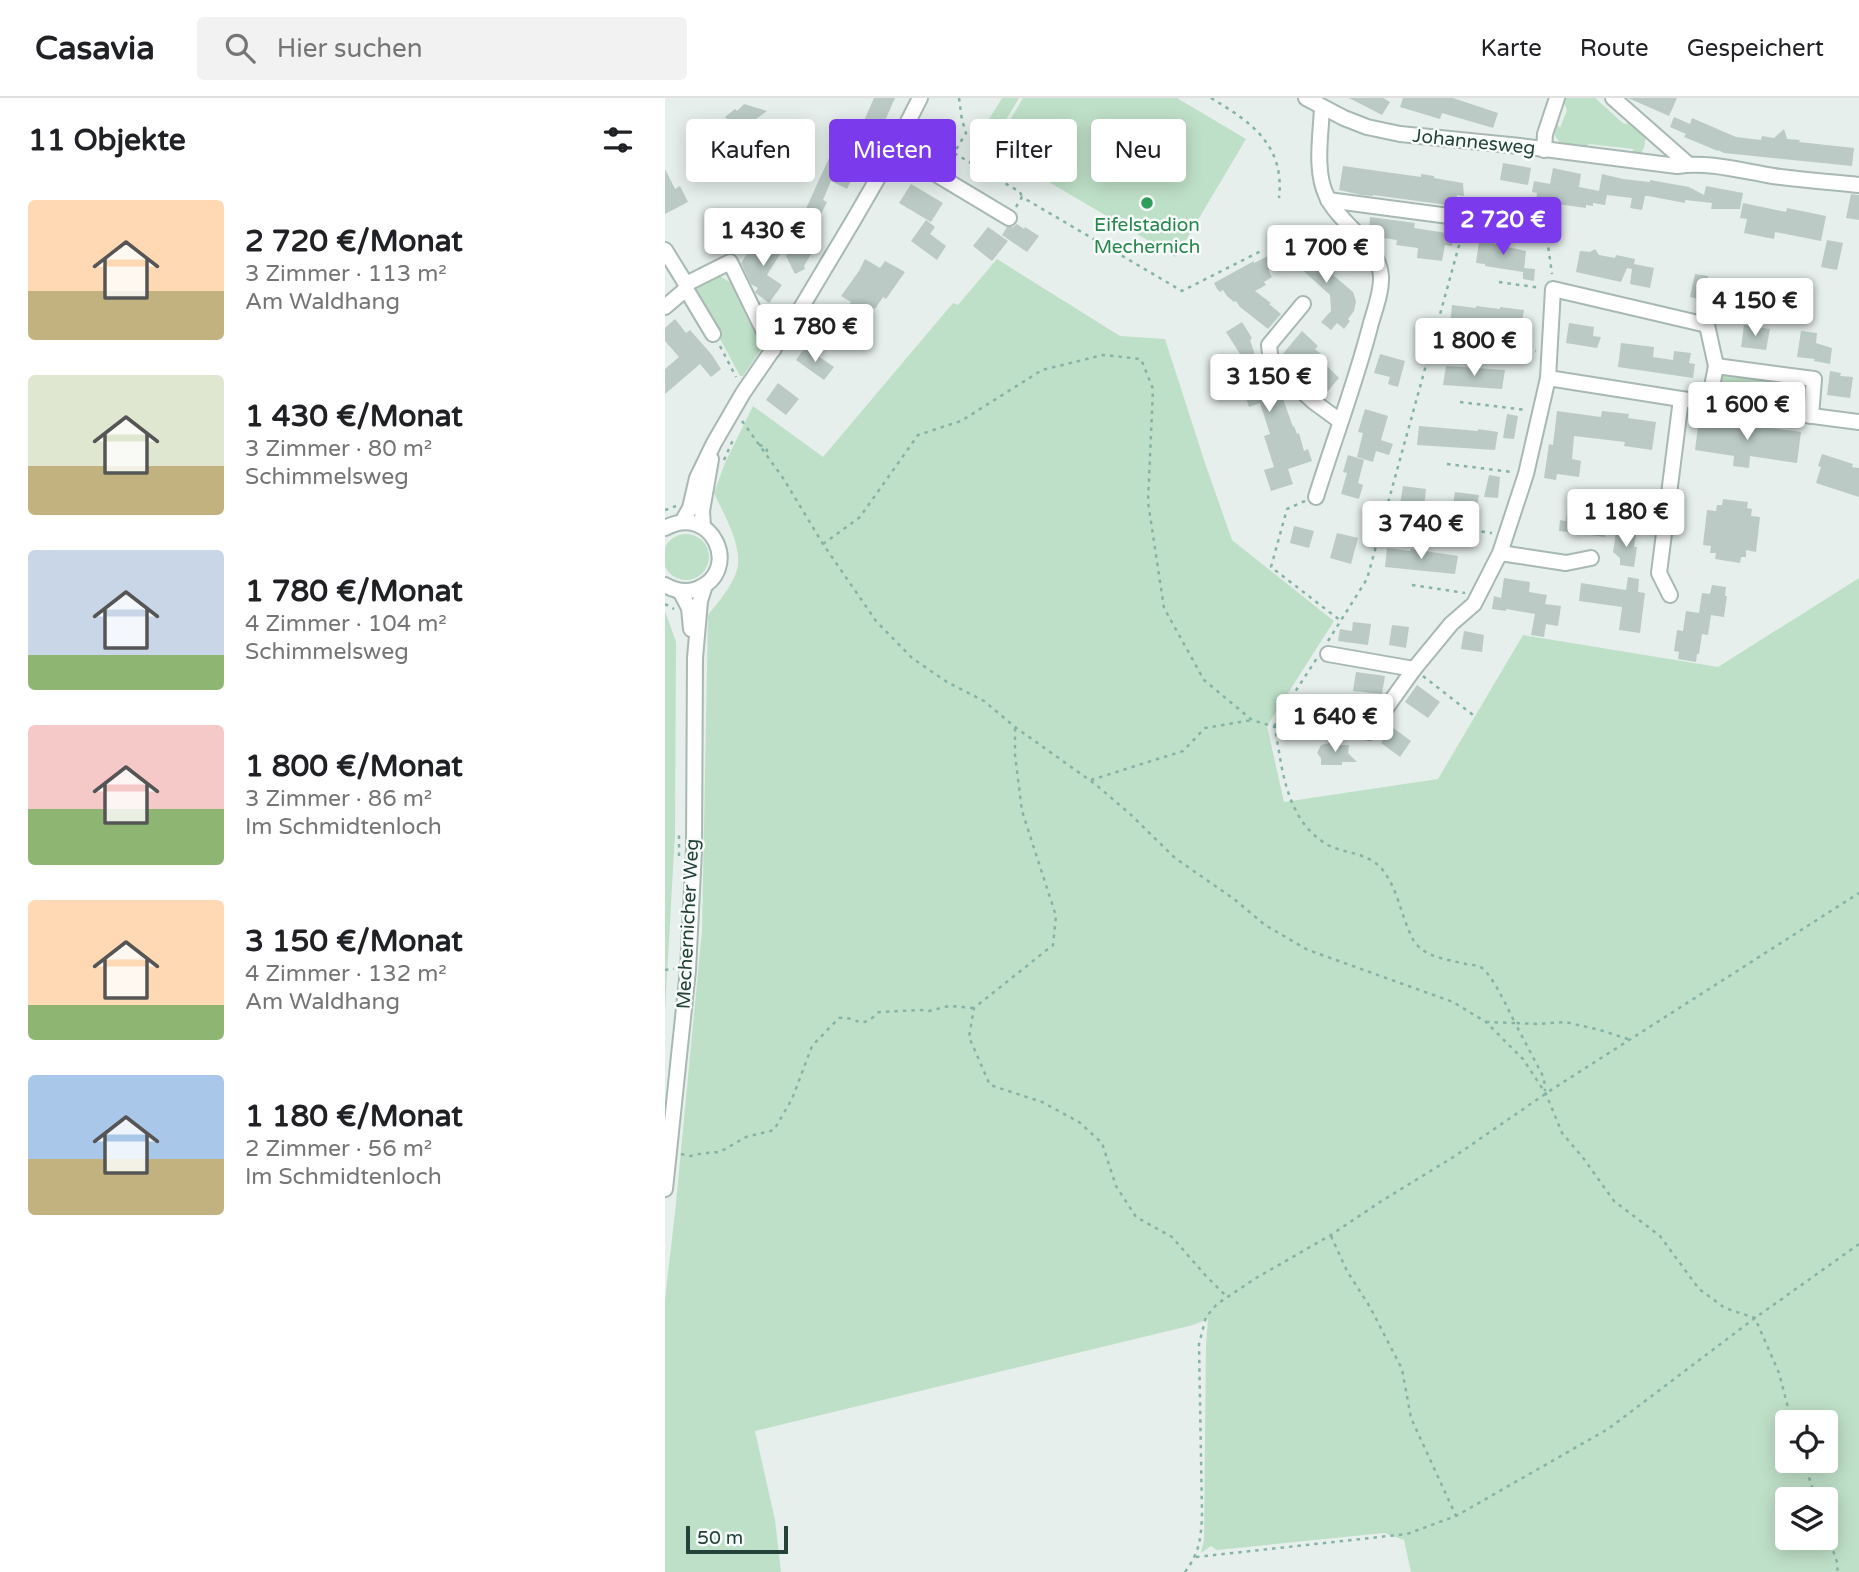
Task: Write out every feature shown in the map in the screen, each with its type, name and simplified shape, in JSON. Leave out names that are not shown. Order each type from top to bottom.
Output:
[{"type":"street","points":[[909,119],[920,98]]},
{"type":"street","name":"Johannesweg","points":[[1306,98],[1367,127],[1400,134],[1677,166],[1688,164],[1741,169],[1772,176],[1859,185]]},
{"type":"street","points":[[1544,150],[1545,134],[1556,98]]},
{"type":"street","points":[[1613,98],[1688,164]]},
{"type":"street","points":[[1316,497],[1366,344],[1381,275],[1375,258],[1363,239],[1336,213],[1324,190],[1320,163],[1322,107]]},
{"type":"street","points":[[1650,163],[1662,154],[1661,141]]},
{"type":"street","points":[[682,522],[690,509],[697,478],[714,443],[743,393],[798,313],[875,182]]},
{"type":"street","points":[[949,182],[1009,218]]},
{"type":"street","points":[[1328,200],[1465,218]]},
{"type":"street","points":[[665,250],[713,334]]},
{"type":"street","points":[[665,307],[686,287],[730,262],[773,350]]},
{"type":"street","points":[[1369,732],[1414,669],[1451,624],[1474,604],[1500,553],[1526,474],[1548,378],[1553,289],[1707,325],[1716,366],[1709,402]]},
{"type":"street","points":[[1303,304],[1269,345],[1271,363],[1314,402],[1340,421]]},
{"type":"street","points":[[1716,366],[1814,379],[1811,416]]},
{"type":"street","points":[[1548,378],[1859,422]]},
{"type":"street","points":[[1670,595],[1659,573],[1681,398]]},
{"type":"street","points":[[665,528],[682,522],[703,527],[702,511],[714,443]]},
{"type":"street","name":"Mechernicher Weg","points":[[665,1189],[691,917],[695,658],[700,601],[705,585],[713,578],[718,567],[720,556],[718,544],[712,534],[703,527]]},
{"type":"street","points":[[1500,553],[1566,563],[1591,558]]},
{"type":"street","points":[[665,584],[680,591],[693,591],[705,585]]},
{"type":"street","name":"Mechernicher Weg","points":[[680,591],[689,608],[695,658]]},
{"type":"street","points":[[1325,650],[1414,669]]},
{"type":"path","points":[[959,98],[966,133],[954,153],[1020,192],[1021,198],[1182,291],[1263,250]]},
{"type":"path","points":[[1211,98],[1253,125],[1268,143],[1279,170],[1279,198]]},
{"type":"path","points":[[1499,282],[1553,289],[1547,238],[1537,227],[1465,218],[1367,579],[1275,726],[1291,802],[1307,827],[1328,845],[1368,858],[1380,867],[1391,883],[1415,944],[1427,953],[1441,958],[1481,967],[1492,980],[1544,1078],[1546,1094]]},
{"type":"path","points":[[713,334],[738,380]]},
{"type":"path","points":[[1468,342],[1550,352]]},
{"type":"path","points":[[823,544],[860,517],[918,435],[961,421],[1042,370],[1103,355],[1141,359],[1153,389],[1148,502],[1164,608],[1204,680],[1252,720]]},
{"type":"path","points":[[1460,402],[1540,412]]},
{"type":"path","points":[[742,421],[783,478],[823,544],[876,621],[912,658],[947,682],[983,701],[1090,780],[1175,858],[1234,899],[1265,925],[1308,950],[1453,1002],[1486,1022],[1523,1059],[1546,1094],[1562,1133],[1614,1201],[1660,1236],[1699,1289],[1725,1308],[1755,1318],[1779,1373],[1788,1410]]},
{"type":"path","points":[[1447,464],[1526,474]]},
{"type":"path","points":[[1316,497],[1287,509],[1271,567],[1341,621]]},
{"type":"path","points":[[665,510],[677,506]]},
{"type":"path","points":[[1431,524],[1506,534]]},
{"type":"path","points":[[1412,584],[1479,595]]},
{"type":"path","points":[[665,604],[675,609]]},
{"type":"path","points":[[1414,669],[1473,715]]},
{"type":"path","points":[[1090,780],[1183,751],[1205,728],[1252,720],[1275,726]]},
{"type":"path","points":[[1015,727],[1015,755],[1022,811],[1056,916],[1053,944],[974,1008],[969,1037],[990,1085],[1041,1102],[1079,1122],[1101,1143],[1116,1186],[1136,1217],[1172,1237],[1227,1297]]},
{"type":"path","points":[[679,836],[679,863]]},
{"type":"path","points":[[1185,1572],[1196,1557],[1201,1540],[1199,1343],[1206,1317],[1217,1304],[1455,1156],[1546,1094],[1859,893]]},
{"type":"path","points":[[669,1152],[690,1156],[720,1152],[745,1137],[774,1130],[792,1099],[812,1045],[839,1018],[846,1017],[860,1023],[869,1021],[879,1012],[929,1011],[949,1006],[974,1008]]},
{"type":"path","points":[[1486,1022],[1565,1022],[1631,1040]]},
{"type":"path","points":[[1331,1235],[1347,1271],[1370,1307],[1402,1368],[1411,1418],[1456,1516]]},
{"type":"path","points":[[1196,1557],[1407,1534],[1456,1516],[1608,1429],[1755,1318],[1859,1244]]},
{"type":"path","points":[[1833,1550],[1838,1565],[1837,1572]]},
{"type":"green space","points":[[1002,98],[1019,98],[1006,119],[989,119]]},
{"type":"green space","points":[[1023,98],[1177,98],[1246,139],[1176,257],[1049,182],[1077,182],[1077,119],[1011,119]]},
{"type":"green space","points":[[1562,98],[1595,98],[1624,124],[1635,122],[1645,137],[1641,153],[1627,157],[1634,149],[1589,144],[1581,152],[1563,144],[1556,137],[1553,126],[1553,118],[1560,128],[1567,110]]},
{"type":"green space","points":[[997,259],[1120,336],[1165,339],[1232,540],[1334,621],[1267,726],[1284,802],[1438,779],[1523,635],[1718,667],[1859,578],[1859,1572],[1411,1572],[1404,1540],[1384,1533],[1217,1550],[1211,1546],[1201,1553],[1204,1539],[1208,1319],[1193,1325],[755,1431],[775,1520],[781,1572],[665,1572],[665,1299],[702,930],[708,615],[731,584],[738,564],[736,543],[714,493],[725,463],[753,406],[823,457],[953,303],[958,305]]},
{"type":"green space","points":[[720,276],[739,288],[763,344],[743,376],[740,376],[694,290]]},
{"type":"green space","points":[[1722,372],[1808,384],[1807,393],[1803,400],[1797,403],[1727,394],[1721,384]]},
{"type":"green space","points":[[677,536],[695,536],[707,548],[707,566],[695,578],[677,578],[665,566],[665,548]]},
{"type":"green space","points":[[665,611],[676,642],[675,834],[665,1010]]},
{"type":"building","points":[[874,98],[895,98],[886,119],[865,119]]},
{"type":"building","points":[[1349,98],[1383,98],[1390,102],[1382,115]]},
{"type":"building","points":[[1403,98],[1453,98],[1498,113],[1493,128],[1442,113],[1440,119],[1400,107]]},
{"type":"building","points":[[1628,98],[1677,98],[1669,116]]},
{"type":"building","points":[[744,104],[767,111],[756,119],[725,117],[735,109],[737,111]]},
{"type":"building","points":[[1674,117],[1690,124],[1692,118],[1736,137],[1761,140],[1762,136],[1774,138],[1784,129],[1787,139],[1854,148],[1852,166],[1724,153],[1684,137],[1686,134],[1670,127]]},
{"type":"building","points":[[829,158],[831,182],[823,200],[827,202],[818,220],[804,213]]},
{"type":"building","points":[[1503,163],[1531,168],[1528,185],[1500,180]]},
{"type":"building","points":[[1343,166],[1421,177],[1421,174],[1463,183],[1464,196],[1457,195],[1455,206],[1339,190]]},
{"type":"building","points":[[1553,168],[1581,174],[1579,187],[1599,191],[1602,174],[1689,187],[1704,195],[1706,186],[1743,193],[1740,209],[1711,209],[1712,203],[1685,200],[1685,203],[1648,196],[1645,196],[1642,210],[1630,208],[1632,198],[1607,195],[1605,205],[1593,203],[1593,206],[1586,205],[1586,208],[1536,201],[1537,193],[1532,192],[1534,181],[1550,184]]},
{"type":"building","points":[[665,169],[675,189],[680,186],[688,202],[665,214]]},
{"type":"building","points":[[833,182],[850,182],[847,189]]},
{"type":"building","points":[[911,184],[943,203],[931,222],[899,203]]},
{"type":"building","points":[[1851,194],[1859,195],[1859,220],[1846,218]]},
{"type":"building","points":[[1743,203],[1786,212],[1787,208],[1826,216],[1821,241],[1775,232],[1774,239],[1744,233],[1747,219],[1740,218]]},
{"type":"building","points":[[1370,217],[1415,223],[1414,228],[1453,234],[1452,246],[1445,245],[1442,261],[1417,258],[1418,248],[1396,245],[1397,240],[1384,238],[1384,234],[1369,232]]},
{"type":"building","points":[[926,220],[935,227],[930,234],[946,246],[937,260],[911,241]]},
{"type":"building","points":[[1017,224],[1039,236],[1027,252],[1002,235],[1007,227]]},
{"type":"building","points":[[988,227],[1008,241],[992,261],[973,246]]},
{"type":"building","points":[[773,233],[782,251],[767,275],[782,285],[769,303],[755,292],[758,288],[751,284],[741,263],[753,245],[762,250]]},
{"type":"building","points":[[800,233],[817,244],[804,266],[805,269],[795,274],[786,256]]},
{"type":"building","points":[[1480,233],[1488,235],[1495,244],[1526,251],[1524,268],[1535,269],[1534,281],[1523,279],[1523,272],[1476,263]]},
{"type":"building","points":[[1300,239],[1335,272],[1333,275],[1353,292],[1356,301],[1354,311],[1344,329],[1337,323],[1331,330],[1321,322],[1331,311],[1330,295],[1286,255]]},
{"type":"building","points":[[1827,240],[1843,243],[1837,270],[1821,267]]},
{"type":"building","points":[[1595,249],[1599,255],[1635,259],[1634,264],[1654,268],[1650,288],[1630,284],[1632,269],[1627,268],[1621,282],[1576,272],[1580,251],[1590,252]]},
{"type":"building","points":[[1268,256],[1274,267],[1268,270],[1272,277],[1264,282],[1266,285],[1255,291],[1281,314],[1268,329],[1223,290],[1220,292],[1214,283]]},
{"type":"building","points":[[865,259],[880,268],[885,261],[905,272],[886,299],[883,297],[875,309],[868,305],[864,314],[837,346],[817,330],[826,318],[835,324],[851,302],[841,296]]},
{"type":"building","points":[[1695,274],[1708,276],[1703,300],[1690,297]]},
{"type":"building","points":[[1452,305],[1524,310],[1521,327],[1450,324]]},
{"type":"building","points":[[675,319],[686,333],[690,330],[721,369],[711,377],[700,364],[665,394],[665,369],[679,357],[665,341],[665,328]]},
{"type":"building","points":[[1242,322],[1252,338],[1250,340],[1270,400],[1282,396],[1304,451],[1308,449],[1312,461],[1288,469],[1293,484],[1271,491],[1264,470],[1274,467],[1264,436],[1270,434],[1260,403],[1249,407],[1245,395],[1242,397],[1234,373],[1240,370],[1238,358],[1242,357],[1226,332]]},
{"type":"building","points":[[1569,323],[1594,327],[1593,336],[1601,337],[1597,348],[1566,343]]},
{"type":"building","points":[[1744,325],[1770,329],[1766,350],[1741,347]]},
{"type":"building","points":[[1302,331],[1318,346],[1315,349],[1327,359],[1324,363],[1339,378],[1327,392],[1320,386],[1318,388],[1281,356]]},
{"type":"building","points":[[1801,331],[1817,333],[1816,343],[1832,348],[1830,364],[1797,357]]},
{"type":"building","points":[[1621,343],[1654,347],[1653,357],[1673,360],[1674,351],[1691,353],[1689,363],[1695,364],[1693,378],[1618,367]]},
{"type":"building","points":[[805,347],[834,367],[824,380],[796,360]]},
{"type":"building","points":[[1380,354],[1405,361],[1398,387],[1388,384],[1390,377],[1374,373]]},
{"type":"building","points":[[1446,366],[1505,370],[1502,389],[1443,385]]},
{"type":"building","points":[[1830,371],[1841,373],[1840,376],[1853,377],[1850,398],[1827,395]]},
{"type":"building","points":[[778,383],[799,399],[786,415],[766,400]]},
{"type":"building","points":[[1365,409],[1388,416],[1381,440],[1393,444],[1389,455],[1376,451],[1373,462],[1357,457],[1363,433],[1358,432]]},
{"type":"building","points":[[1557,411],[1601,417],[1602,411],[1629,414],[1628,418],[1656,422],[1652,450],[1624,446],[1625,442],[1574,436],[1572,459],[1581,461],[1579,477],[1557,474],[1556,480],[1544,478],[1549,444],[1553,445]]},
{"type":"building","points":[[1507,414],[1518,416],[1514,439],[1503,438]]},
{"type":"building","points":[[1699,419],[1801,432],[1797,463],[1750,456],[1749,468],[1733,466],[1734,456],[1695,450]]},
{"type":"building","points":[[1419,426],[1498,432],[1495,450],[1417,445]]},
{"type":"building","points":[[1822,454],[1859,468],[1859,497],[1816,483]]},
{"type":"building","points":[[1348,455],[1364,460],[1358,483],[1363,485],[1359,499],[1341,494],[1347,473],[1343,472]]},
{"type":"building","points":[[1489,475],[1500,477],[1498,498],[1484,497]]},
{"type":"building","points":[[1403,486],[1426,489],[1424,507],[1400,505]]},
{"type":"building","points":[[1455,492],[1479,495],[1476,513],[1452,511]]},
{"type":"building","points":[[1723,499],[1748,502],[1747,508],[1752,509],[1751,516],[1760,517],[1756,552],[1746,550],[1746,557],[1741,557],[1740,563],[1715,559],[1716,553],[1710,553],[1711,546],[1703,545],[1707,510],[1716,511],[1717,505],[1722,505]]},
{"type":"building","points":[[1568,506],[1602,511],[1601,526],[1606,526],[1605,537],[1559,531],[1560,520],[1566,521]]},
{"type":"building","points":[[1294,526],[1314,531],[1309,548],[1290,543]]},
{"type":"building","points":[[1616,532],[1636,534],[1634,567],[1620,565],[1620,558],[1613,552]]},
{"type":"building","points":[[1337,533],[1358,538],[1351,564],[1330,558]]},
{"type":"building","points":[[1387,548],[1458,556],[1455,574],[1385,567]]},
{"type":"building","points":[[1628,577],[1639,579],[1638,592],[1645,593],[1640,633],[1619,630],[1622,607],[1579,601],[1581,583],[1626,590]]},
{"type":"building","points":[[1504,578],[1530,582],[1529,592],[1547,595],[1545,604],[1561,606],[1558,626],[1546,624],[1544,637],[1531,635],[1535,614],[1492,609],[1494,596],[1501,598]]},
{"type":"building","points":[[1712,585],[1726,587],[1724,617],[1711,615],[1708,635],[1702,634],[1696,662],[1678,659],[1679,652],[1674,651],[1677,630],[1683,631],[1686,611],[1699,613],[1702,593],[1710,594]]},
{"type":"building","points":[[1353,622],[1371,624],[1368,645],[1338,641],[1340,629],[1352,631]]},
{"type":"building","points":[[1392,625],[1409,627],[1406,648],[1389,645]]},
{"type":"building","points":[[1464,631],[1484,635],[1482,652],[1461,649]]},
{"type":"building","points":[[1356,672],[1385,676],[1382,694],[1353,691]]},
{"type":"building","points":[[1417,685],[1440,702],[1428,718],[1405,702]]},
{"type":"building","points":[[1392,727],[1411,741],[1400,757],[1381,743]]},
{"type":"building","points":[[1333,742],[1336,745],[1349,745],[1348,753],[1357,762],[1321,765],[1321,758],[1317,753],[1321,745]]},
{"type":"place","name":"Eifelstadion Mechernich","points":[[1147,203]]}]
